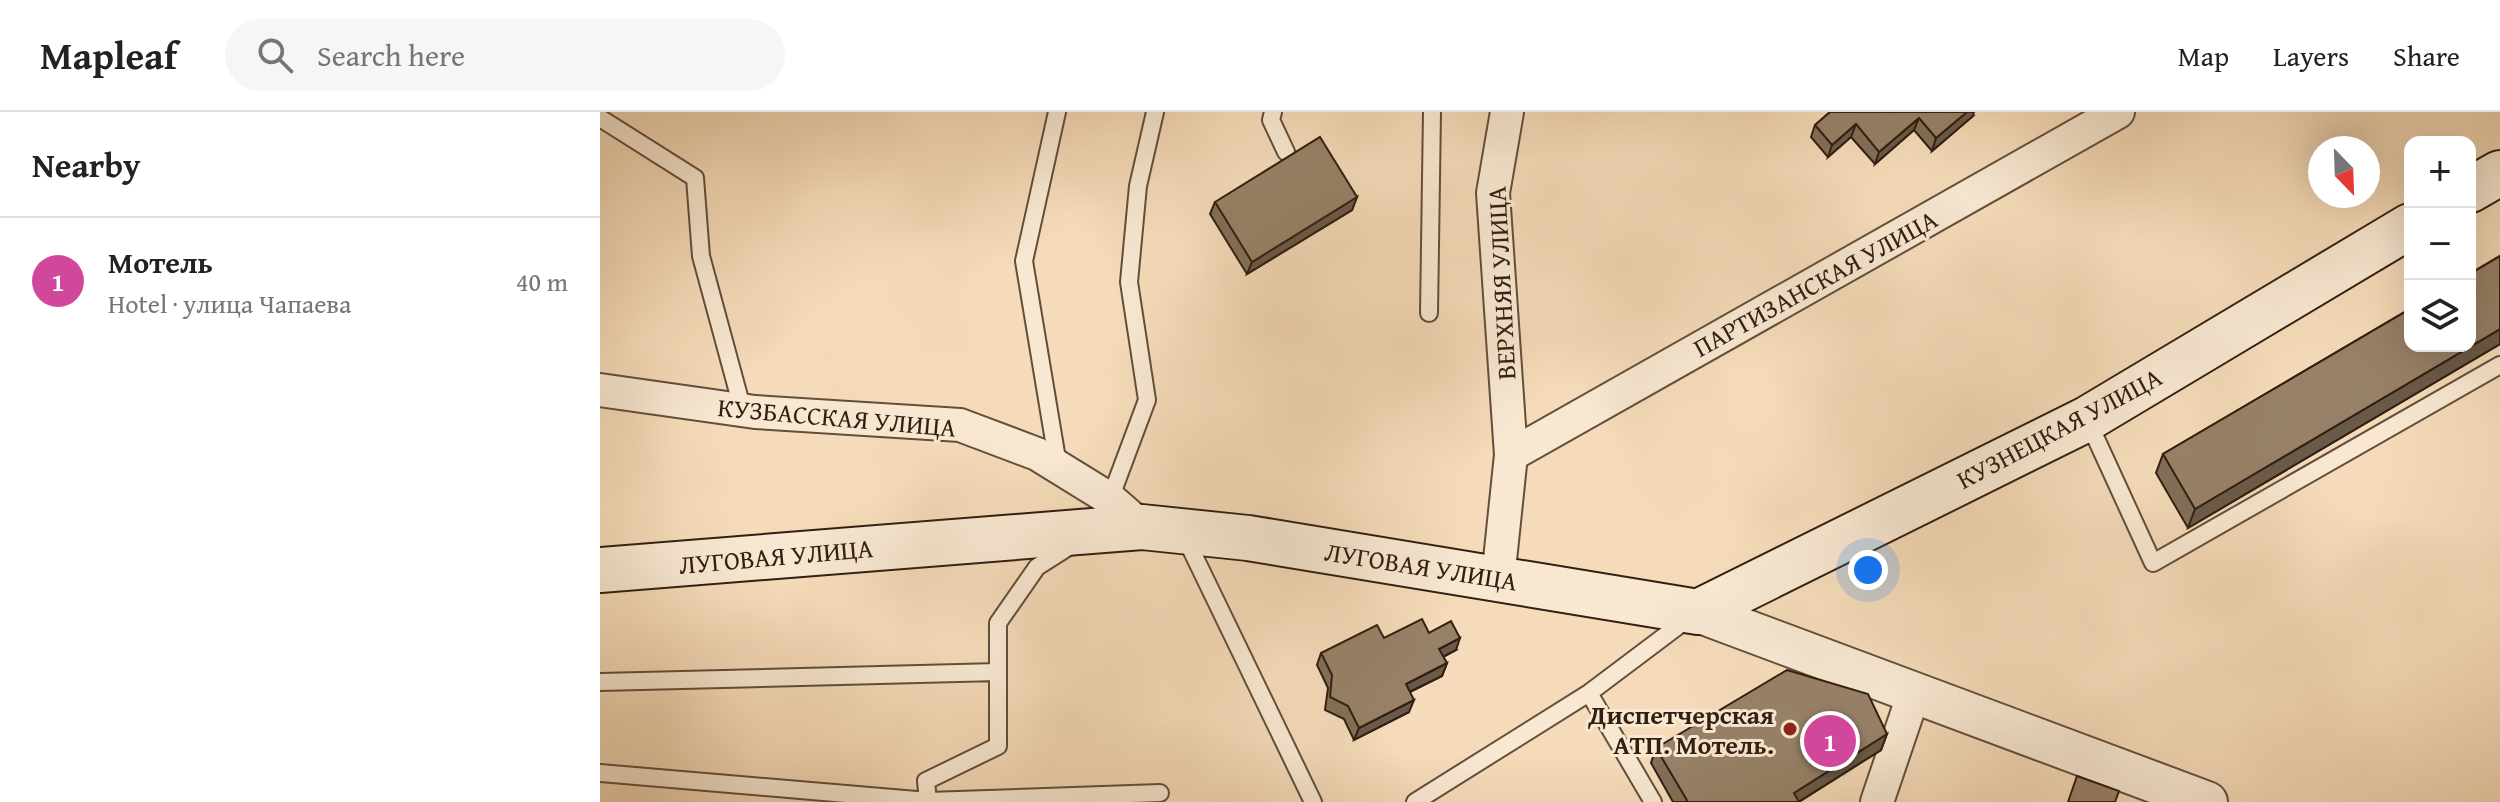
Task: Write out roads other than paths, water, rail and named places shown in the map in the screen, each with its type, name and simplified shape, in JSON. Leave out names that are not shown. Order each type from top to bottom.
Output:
[{"type":"main road","points":[[2476,187],[2500,173]]},
{"type":"main road","name":"КУЗНЕЦКАЯ УЛИЦА","points":[[1698,612],[2087,419],[2404,230]]},
{"type":"main road","name":"ЛУГОВАЯ УЛИЦА","points":[[600,570],[1102,515],[1162,529],[1248,538],[1698,612]]},
{"type":"street","name":"ВЕРХНЯЯ УЛИЦА","points":[[1498,579],[1511,455],[1493,193],[1507,112]]},
{"type":"street","name":"ПАРТИЗАНСКАЯ УЛИЦА","points":[[1511,455],[2118,112]]},
{"type":"street","name":"КУЗБАССКАЯ УЛИЦА","points":[[600,390],[743,411],[960,425],[1037,454],[1059,467],[1102,515]]},
{"type":"street","name":"ЛУГОВАЯ УЛИЦА","points":[[1698,612],[2207,802]]},
{"type":"street","points":[[1877,802],[1914,693]]},
{"type":"lane","points":[[1057,112],[1024,261],[1059,467]]},
{"type":"lane","points":[[928,801],[926,781],[998,746],[998,623],[1037,567],[1102,515],[1147,400],[1129,282],[1138,186],[1155,112]]},
{"type":"lane","points":[[1273,112],[1271,120],[1286,152]]},
{"type":"lane","points":[[1429,313],[1432,112]]},
{"type":"lane","points":[[600,118],[695,178],[701,256],[743,411]]},
{"type":"lane","points":[[2087,419],[2153,563],[2500,365]]},
{"type":"lane","points":[[1162,529],[1313,802]]},
{"type":"lane","points":[[1415,802],[1589,693],[1698,612]]},
{"type":"lane","points":[[600,682],[998,672]]},
{"type":"lane","points":[[1589,693],[1653,802]]},
{"type":"lane","points":[[600,773],[928,801],[1160,793]]},
{"type":"place","name":"Диспетчерская АТП. Мотель.","points":[[1790,729]]},
{"type":"place","name":"Мотель","points":[[1830,741]]}]
